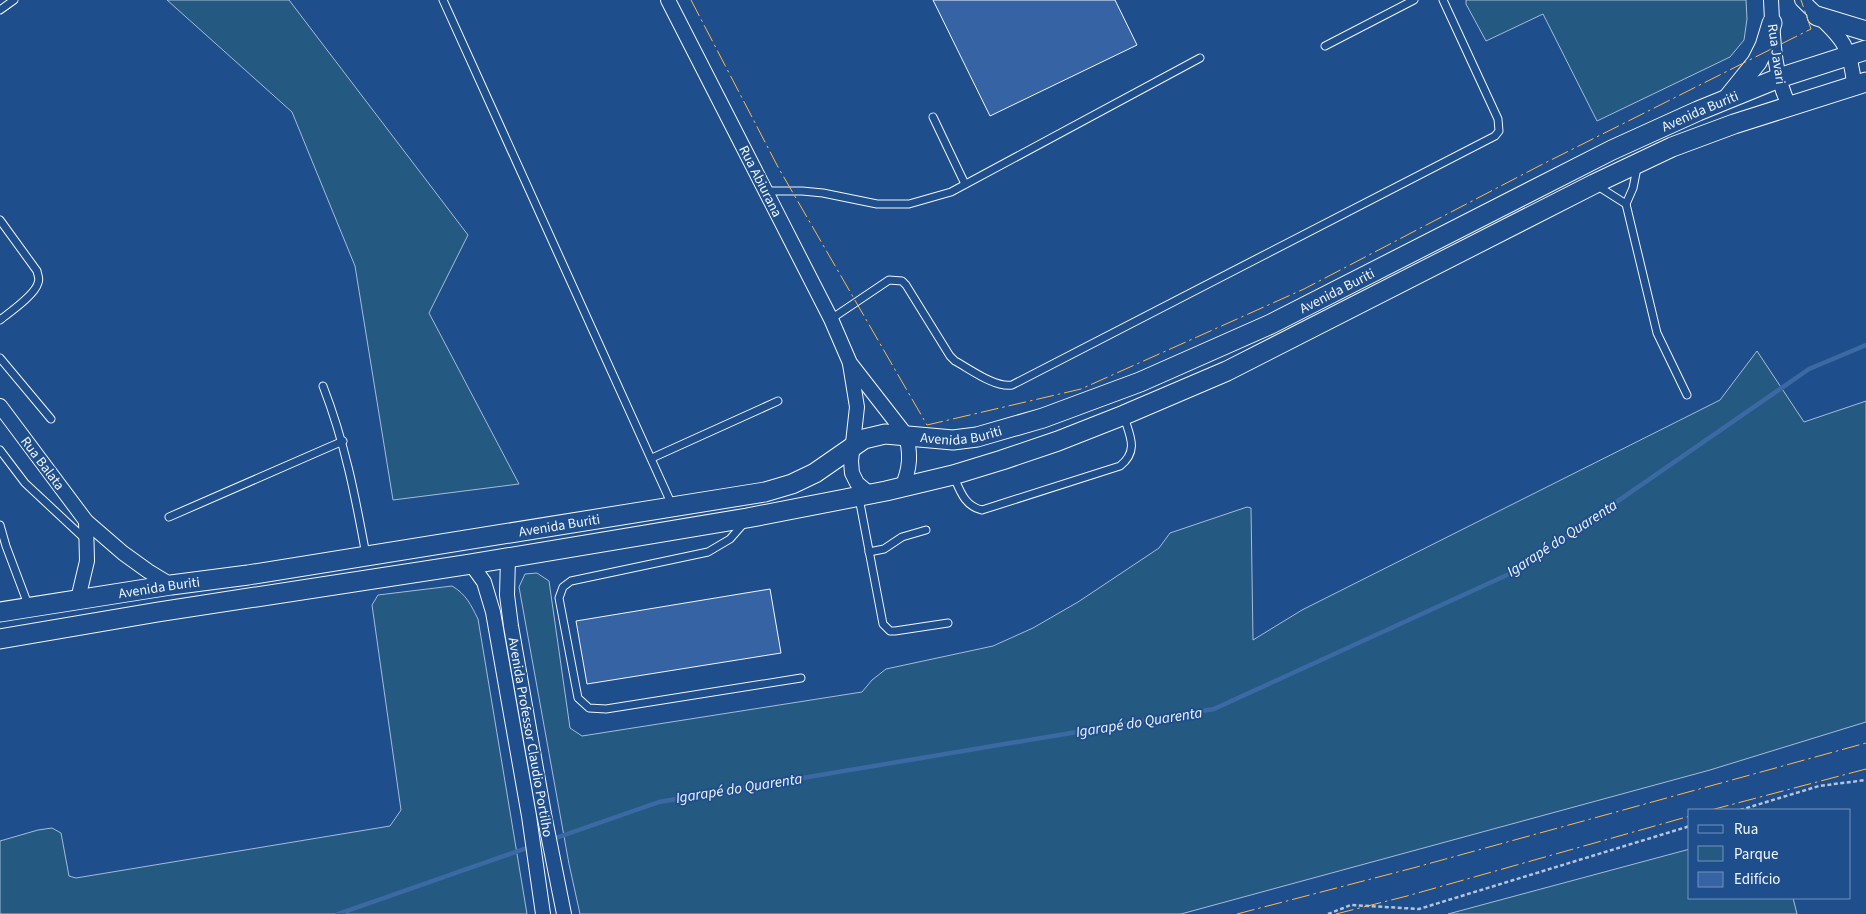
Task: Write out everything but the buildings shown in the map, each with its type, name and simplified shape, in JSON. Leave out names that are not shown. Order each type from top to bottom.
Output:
[{"type":"main road","points":[[1818,16],[1866,31]]},
{"type":"main road","points":[[1727,99],[1757,62],[1772,23]]},
{"type":"main road","name":"Avenida Buriti","points":[[0,612],[248,575],[765,492],[792,484],[816,473],[851,446],[864,439],[885,434],[953,440],[977,437],[1043,418],[1140,382],[1271,324],[1612,150],[1698,111],[1779,78],[1858,52]]},
{"type":"main road","name":"Avenida Buriti","points":[[0,639],[747,518],[953,475],[1058,441],[1227,371],[1594,184],[1672,147],[1860,84]]},
{"type":"street","name":"Rua Abiurana","points":[[668,0],[831,319],[850,363],[857,407],[850,461],[852,472],[864,495]]},
{"type":"street","name":"Rua Javari","points":[[1771,0],[1779,78],[1782,92],[1790,107]]},
{"type":"street","points":[[1802,0],[1843,41],[1858,52],[1860,84]]},
{"type":"street","name":"Rua Abiurana","points":[[850,363],[906,435],[910,450],[910,462],[902,487]]},
{"type":"street","name":"Rua Balata","points":[[0,406],[86,521],[148,572],[171,585]]},
{"type":"street","points":[[78,599],[87,561],[86,521]]},
{"type":"street","name":"Avenida Professor Claudio Portilho","points":[[508,558],[507,595],[511,626],[544,814],[564,914]]},
{"type":"street","points":[[471,564],[484,582],[493,612],[529,816],[543,914]]},
{"type":"lane","points":[[0,10],[14,0]]},
{"type":"lane","points":[[443,0],[673,507]]},
{"type":"lane","points":[[1325,46],[1414,0]]},
{"type":"lane","points":[[831,319],[890,280],[902,281],[955,361],[1001,386],[1012,385],[1496,136],[1499,130],[1498,119],[1443,0]]},
{"type":"lane","points":[[766,191],[809,192],[878,204],[909,204],[951,192],[1200,58]]},
{"type":"lane","points":[[933,117],[965,184]]},
{"type":"lane","points":[[1638,162],[1633,188],[1626,204],[1657,333],[1687,395]]},
{"type":"lane","points":[[1594,184],[1626,204]]},
{"type":"lane","points":[[0,220],[37,272],[39,278],[38,285],[34,291],[0,320]]},
{"type":"lane","points":[[0,358],[51,420]]},
{"type":"lane","points":[[323,386],[343,441],[351,472],[366,556]]},
{"type":"lane","points":[[652,458],[778,401]]},
{"type":"lane","points":[[953,475],[964,500],[969,505],[982,510],[1120,466],[1126,460],[1132,447],[1132,440],[1124,415]]},
{"type":"lane","points":[[169,517],[343,441]]},
{"type":"lane","points":[[0,450],[25,483],[88,542]]},
{"type":"lane","points":[[864,495],[869,552],[883,624],[886,628],[895,631],[948,622]]},
{"type":"lane","points":[[747,518],[730,539],[708,552],[571,581],[562,587],[560,598],[578,698],[589,708],[606,709],[801,678]]},
{"type":"lane","points":[[0,525],[29,607]]},
{"type":"lane","points":[[869,552],[884,549],[902,537],[926,530]]},
{"type":"path","points":[[1743,809],[1819,786],[1866,780]]},
{"type":"path","points":[[1328,914],[1351,905],[1419,910],[1688,827]]},
{"type":"green space","points":[[167,0],[289,0],[468,235],[429,313],[519,484],[393,500],[355,266],[292,112]]},
{"type":"green space","points":[[1466,0],[1746,0],[1747,19],[1744,40],[1730,57],[1597,121],[1543,14],[1486,41],[1466,4]]},
{"type":"green space","points":[[1757,351],[1804,422],[1866,401],[1866,722],[1710,770],[1181,914],[580,914],[569,864],[519,587],[525,574],[537,573],[549,581],[570,728],[582,736],[862,692],[872,680],[886,669],[993,646],[1033,628],[1078,602],[1159,548],[1170,533],[1247,507],[1251,508],[1253,640],[1302,610],[1720,400]]},
{"type":"green space","points":[[452,586],[465,596],[478,619],[527,914],[0,914],[0,841],[38,830],[52,828],[61,833],[69,876],[76,878],[390,826],[401,810],[372,605],[378,595]]},
{"type":"green space","points":[[1688,850],[1688,899],[1793,899],[1797,914],[1448,914]]},
{"type":"waterway","name":"Igarapé do Quarenta","points":[[338,914],[659,802],[1214,709],[1518,570],[1809,369],[1866,345]]},
{"type":"power","points":[[691,0],[778,167],[927,425],[1081,389],[1304,289],[1539,166],[1811,29],[1801,0]]},
{"type":"power","points":[[1237,914],[1413,868],[1866,743]]},
{"type":"power","points":[[1715,809],[1866,769]]},
{"type":"power","points":[[1336,914],[1407,896],[1688,817]]}]
